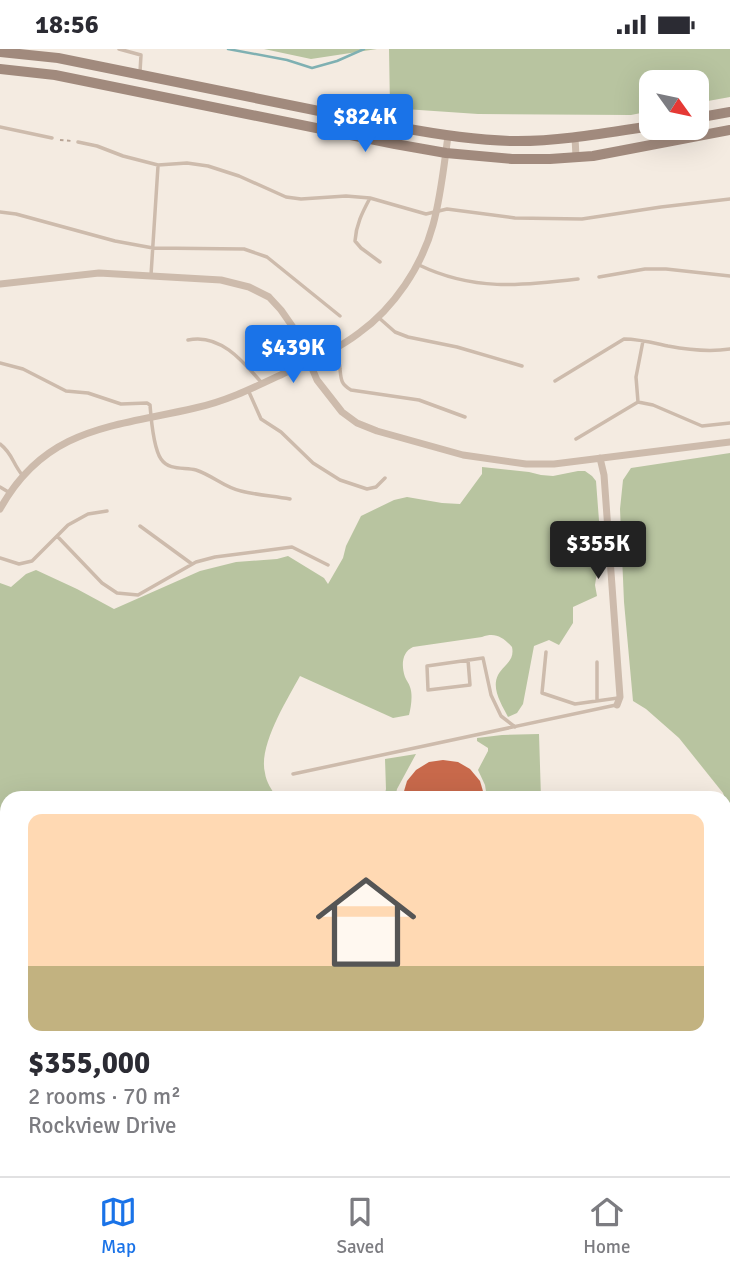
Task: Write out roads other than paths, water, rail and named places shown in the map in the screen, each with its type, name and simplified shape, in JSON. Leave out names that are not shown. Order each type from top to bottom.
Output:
[{"type":"street","points":[[0,52],[58,58],[448,136],[512,141],[592,136],[639,128]]},
{"type":"street","points":[[0,69],[55,75],[446,153],[512,159],[593,156],[730,130]]},
{"type":"street","points":[[709,116],[730,112]]},
{"type":"street","points":[[0,509],[23,476],[44,457],[74,438],[94,430],[198,408],[248,390],[334,350],[360,333],[378,317],[404,285],[429,239],[448,136]]},
{"type":"street","points":[[575,137],[576,157]]},
{"type":"street","points":[[0,284],[99,273],[221,280],[249,287],[269,297],[297,333],[317,380],[342,412],[357,423],[377,431],[463,455],[526,464],[554,464],[730,442]]},
{"type":"street","points":[[600,458],[604,475],[619,701]]},
{"type":"lane","points":[[119,49],[141,55],[139,74]]},
{"type":"lane","points":[[0,127],[52,138]]},
{"type":"lane","points":[[78,142],[158,165],[187,163],[208,166],[239,176],[275,193],[300,199],[346,196],[370,198],[426,214],[447,209],[516,218],[582,219],[730,199]]},
{"type":"lane","points":[[151,275],[158,165]]},
{"type":"lane","points":[[370,198],[359,218],[355,241],[380,263]]},
{"type":"lane","points":[[0,212],[153,248],[244,249],[267,257],[340,316]]},
{"type":"lane","points":[[417,264],[450,277],[496,285],[517,286],[578,279]]},
{"type":"lane","points":[[599,277],[645,269],[730,276]]},
{"type":"lane","points":[[378,317],[396,332],[408,337],[457,347],[522,366]]},
{"type":"lane","points":[[188,340],[205,338],[220,344],[243,361],[263,383]]},
{"type":"lane","points":[[555,381],[624,339],[683,349],[730,349]]},
{"type":"lane","points":[[638,402],[636,377],[643,341]]},
{"type":"lane","points":[[334,350],[340,364],[342,385],[351,390],[419,400],[465,417]]},
{"type":"lane","points":[[0,363],[23,369],[66,391],[88,393],[121,404],[147,403],[150,405],[160,457],[168,465],[193,469],[238,491],[290,499]]},
{"type":"lane","points":[[248,390],[261,419],[281,432],[313,463],[340,480],[367,489],[376,487],[385,478]]},
{"type":"lane","points":[[576,439],[638,402],[653,405],[702,426],[730,423]]},
{"type":"lane","points":[[0,443],[9,450],[23,476]]},
{"type":"lane","points":[[0,487],[9,493]]},
{"type":"lane","points":[[0,558],[19,564],[32,561],[68,525],[80,517],[88,513],[107,511]]},
{"type":"lane","points":[[140,526],[192,564]]},
{"type":"lane","points":[[57,536],[103,583],[117,593],[138,595],[192,564],[215,557],[292,547],[328,565]]},
{"type":"lane","points":[[546,652],[542,692],[575,704],[619,701]]},
{"type":"lane","points":[[468,660],[470,685],[428,690],[427,666],[468,660],[483,658],[491,695],[501,716],[515,727]]},
{"type":"lane","points":[[597,662],[597,701]]},
{"type":"lane","points":[[293,775],[515,727],[619,701]]},
{"type":"waterway","points":[[228,49],[287,60],[312,68],[364,49]]}]
